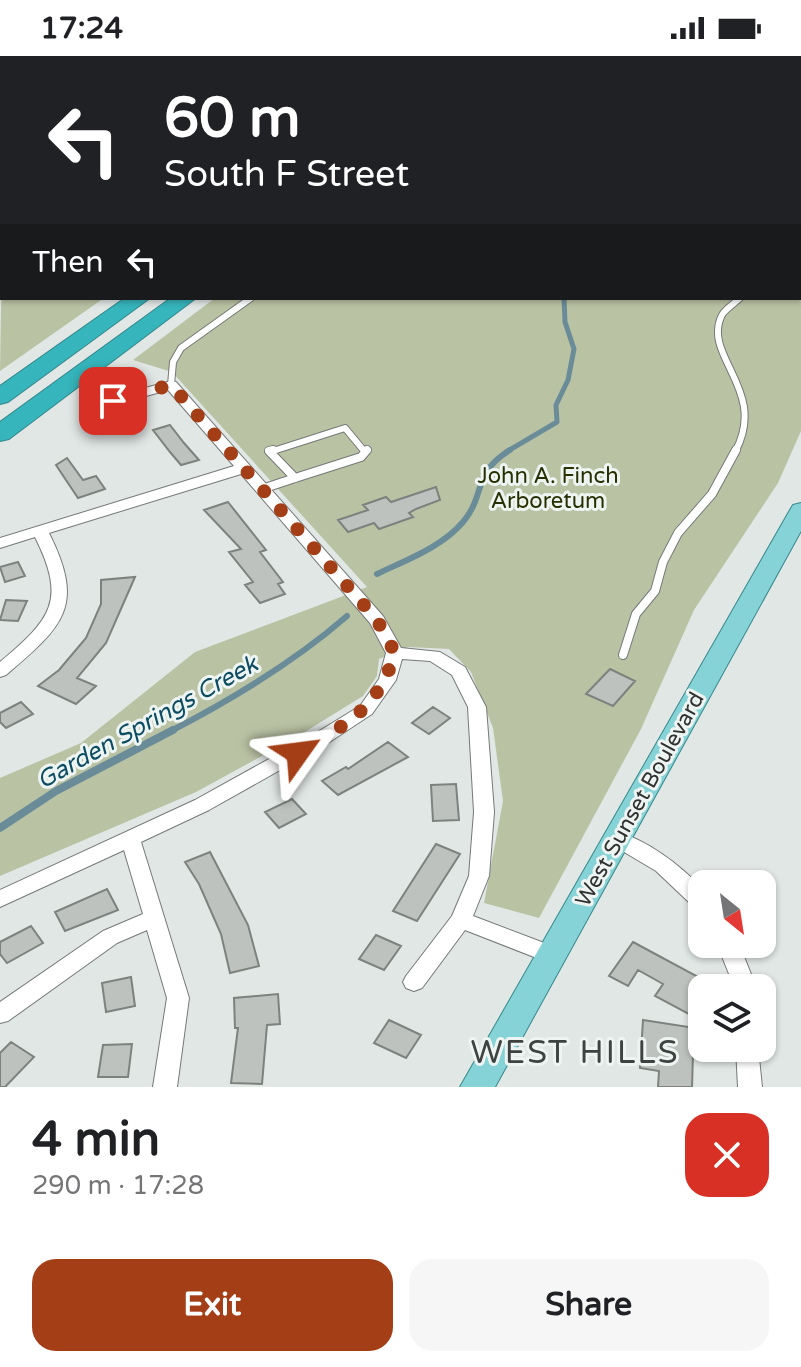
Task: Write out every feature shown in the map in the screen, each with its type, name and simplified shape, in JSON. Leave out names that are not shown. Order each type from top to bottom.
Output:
[{"type":"highway","points":[[0,397],[136,300]]},
{"type":"highway","points":[[0,434],[182,300]]},
{"type":"main road","name":"West Sunset Boulevard","points":[[477,1087],[801,510]]},
{"type":"street","points":[[0,899],[202,805],[274,767],[366,710],[387,680],[395,653],[377,620],[171,385],[113,401]]},
{"type":"street","points":[[0,543],[244,468]]},
{"type":"street","points":[[0,671],[42,635],[59,609],[63,584],[57,562],[40,531]]},
{"type":"street","points":[[395,653],[434,656],[459,671],[477,707],[485,833],[479,876],[461,920],[414,982]]},
{"type":"street","points":[[130,837],[178,998],[165,1087]]},
{"type":"street","points":[[616,838],[651,855],[676,873],[688,886]]},
{"type":"street","points":[[0,1014],[110,937],[155,918]]},
{"type":"street","points":[[461,920],[552,955]]},
{"type":"street","points":[[748,1062],[750,1087]]},
{"type":"lane","points":[[171,385],[173,362],[181,348],[248,300]]},
{"type":"lane","points":[[623,655],[636,614],[655,591],[663,562],[678,533],[712,494],[745,434],[745,399],[724,357],[718,336],[722,315],[738,300]]},
{"type":"lane","points":[[262,489],[295,479],[361,457],[367,450],[345,428],[269,451],[295,479]]},
{"type":"green space","points":[[1,300],[101,300],[0,371]]},
{"type":"green space","name":"John A. Finch Arboretum","points":[[212,300],[801,300],[801,431],[778,483],[694,610],[641,729],[539,918],[484,903],[503,801],[493,728],[471,672],[449,649],[408,647],[379,659],[377,676],[363,696],[295,738],[196,792],[0,876],[0,778],[81,743],[195,652],[367,587],[172,372],[133,360]]},
{"type":"building","points":[[170,425],[199,460],[181,465],[153,430]]},
{"type":"building","points":[[67,458],[83,480],[96,476],[105,489],[78,498],[56,465]]},
{"type":"building","points":[[436,487],[440,500],[409,513],[413,517],[379,529],[374,523],[348,532],[338,520],[368,510],[363,505],[386,497],[391,502]]},
{"type":"building","points":[[228,502],[266,550],[260,552],[283,582],[278,584],[285,594],[260,603],[245,585],[253,582],[229,552],[241,549],[204,510]]},
{"type":"building","points":[[18,562],[25,576],[5,582],[0,567]]},
{"type":"building","points":[[135,577],[106,643],[77,678],[96,686],[76,704],[38,686],[59,670],[86,638],[101,604],[101,580]]},
{"type":"building","points":[[6,600],[27,601],[18,621],[0,620]]},
{"type":"building","points":[[610,669],[635,681],[613,706],[586,694]]},
{"type":"building","points":[[21,702],[33,714],[6,728],[0,722],[0,713]]},
{"type":"building","points":[[433,707],[450,718],[429,734],[412,723]]},
{"type":"building","points":[[388,742],[408,757],[338,795],[322,781],[346,767],[348,769]]},
{"type":"building","points":[[456,784],[459,820],[433,821],[431,785]]},
{"type":"building","points":[[292,799],[306,814],[279,828],[265,812]]},
{"type":"building","points":[[436,844],[460,854],[417,921],[393,911]]},
{"type":"building","points":[[210,852],[248,925],[259,966],[230,973],[221,934],[199,884],[185,862]]},
{"type":"building","points":[[107,889],[118,910],[65,931],[55,912]]},
{"type":"building","points":[[31,926],[43,943],[7,963],[0,954],[0,942]]},
{"type":"building","points":[[376,935],[401,946],[384,970],[359,959]]},
{"type":"building","points":[[633,942],[693,974],[688,974],[688,1014],[655,996],[663,984],[638,970],[628,986],[609,976]]},
{"type":"building","points":[[131,977],[135,1006],[106,1012],[102,983]]},
{"type":"building","points":[[278,994],[280,1024],[267,1025],[262,1084],[231,1083],[238,1028],[235,1028],[234,998]]},
{"type":"building","points":[[389,1020],[421,1035],[406,1058],[374,1043]]},
{"type":"building","points":[[643,1020],[688,1027],[688,1062],[693,1062],[692,1087],[658,1087],[659,1071],[640,1068]]},
{"type":"building","points":[[11,1042],[34,1057],[5,1087],[0,1087],[0,1053]]},
{"type":"building","points":[[132,1044],[128,1077],[98,1077],[103,1045]]},
{"type":"waterway","name":"Garden Springs Creek","points":[[506,452],[557,422],[556,405],[568,380],[574,349],[565,322],[564,300]]},
{"type":"waterway","name":"Garden Springs Creek","points":[[377,574],[423,552],[454,531],[470,512],[490,467],[510,450]]},
{"type":"waterway","name":"Garden Springs Creek","points":[[169,732],[262,679],[347,616]]},
{"type":"waterway","name":"Garden Springs Creek","points":[[0,828],[56,791],[173,730]]},
{"type":"district","name":"WEST HILLS","points":[[575,1052]]},
{"type":"route","points":[[113,401],[171,385],[377,620],[395,653],[387,680],[366,710],[298,753]]}]
